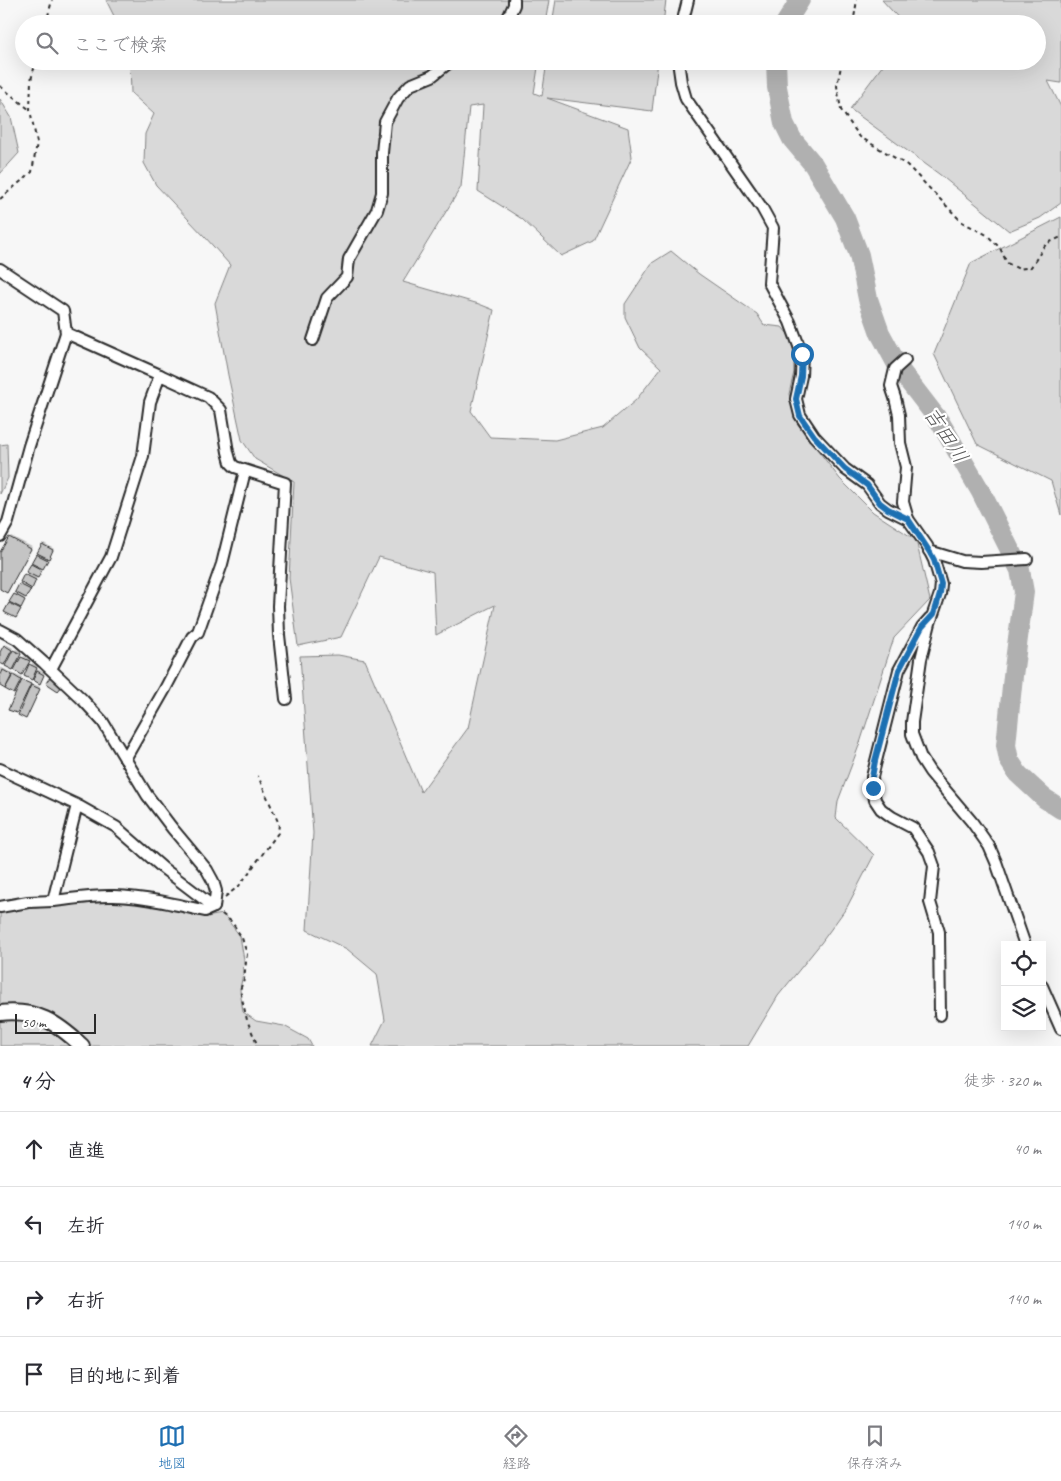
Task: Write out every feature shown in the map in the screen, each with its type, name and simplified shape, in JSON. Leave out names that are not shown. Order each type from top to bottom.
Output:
[{"type":"street","points":[[509,15],[514,5],[514,0]]},
{"type":"street","points":[[684,15],[688,0]]},
{"type":"street","points":[[313,340],[327,298],[347,277],[349,259],[377,210],[382,193],[382,153],[385,122],[398,98],[410,85],[432,76],[440,70]]},
{"type":"street","points":[[679,70],[686,99],[762,208],[773,228],[768,283],[790,322],[802,354],[801,376],[796,399],[800,416],[814,436],[845,469],[867,485],[880,503],[908,519]]},
{"type":"street","points":[[0,269],[63,311],[66,333],[29,446],[8,522],[0,536]]},
{"type":"street","points":[[66,333],[208,397],[221,410],[231,463],[235,467],[284,484],[278,606],[286,699]]},
{"type":"street","points":[[905,360],[895,369],[891,386],[899,415],[900,443],[906,467],[903,502],[908,519],[934,560],[941,584],[940,594],[921,659],[912,734],[921,758],[930,772],[967,816],[989,846],[1024,941]]},
{"type":"street","points":[[51,669],[111,556],[143,456],[150,402],[160,375]]},
{"type":"street","points":[[125,759],[165,690],[192,638],[198,632],[222,564],[245,470]]},
{"type":"street","points":[[929,551],[962,561],[981,562],[1027,559]]},
{"type":"street","points":[[934,614],[922,627],[899,670],[872,777],[876,800],[881,809],[913,828],[929,852],[934,866],[930,902],[939,932],[940,1015]]},
{"type":"street","points":[[0,630],[17,639],[51,669],[103,722],[147,795],[207,870],[216,891],[214,907]]},
{"type":"street","points":[[0,770],[77,805],[116,827],[164,869],[214,907]]},
{"type":"street","points":[[53,901],[77,805]]},
{"type":"street","points":[[0,907],[28,902],[115,896],[145,898],[205,911],[214,907]]},
{"type":"street","points":[[1046,995],[1061,1029]]},
{"type":"street","points":[[0,1013],[28,1013],[44,1018],[65,1030],[82,1046]]},
{"type":"path","points":[[48,15],[52,0]]},
{"type":"path","points":[[854,15],[857,0]]},
{"type":"path","points":[[0,198],[32,172],[37,142],[30,110],[31,80],[34,70]]},
{"type":"path","points":[[840,70],[837,86],[841,110],[860,137],[907,165],[962,222],[987,235],[1000,248],[1008,263],[1019,269],[1031,267],[1046,244],[1061,237]]},
{"type":"path","points":[[0,86],[30,110]]},
{"type":"path","points":[[256,1046],[247,1020],[240,990],[244,980],[247,954],[242,938],[232,922],[214,907],[239,886],[278,833],[279,824],[258,776]]},
{"type":"shaded area","points":[[106,0],[549,0],[546,15],[114,15]]},
{"type":"shaded area","points":[[556,0],[666,0],[664,15],[554,15]]},
{"type":"shaded area","points":[[882,0],[1061,0],[1061,83],[1048,81],[1061,107],[1061,203],[1040,218],[1009,231],[939,174],[850,109],[879,70],[1046,70],[1046,15],[896,15]]},
{"type":"shaded area","points":[[130,70],[538,70],[534,93],[542,96],[546,70],[657,70],[652,111],[547,98],[628,128],[632,157],[593,241],[561,256],[522,219],[478,191],[483,105],[469,107],[461,187],[403,282],[494,310],[471,411],[490,437],[555,440],[603,428],[636,400],[661,368],[640,348],[625,317],[625,304],[652,263],[671,251],[699,274],[757,314],[764,325],[782,327],[793,340],[794,372],[789,394],[797,423],[840,479],[873,512],[916,540],[930,600],[894,638],[860,743],[838,801],[836,818],[874,855],[847,907],[821,943],[778,996],[748,1046],[372,1046],[385,1020],[377,974],[347,949],[307,930],[313,833],[300,656],[338,655],[365,660],[421,792],[468,728],[495,605],[436,635],[433,572],[379,557],[341,637],[298,646],[289,578],[294,482],[255,459],[242,440],[215,303],[230,265],[156,185],[144,163],[145,134],[154,114],[131,93]]},
{"type":"shaded area","points":[[0,99],[11,117],[19,153],[0,174]]},
{"type":"shaded area","points":[[1061,217],[1061,515],[1051,481],[977,444],[934,354],[971,263]]},
{"type":"shaded area","points":[[7,444],[8,478],[0,494],[0,445]]},
{"type":"shaded area","points":[[105,902],[152,902],[193,911],[206,917],[223,914],[240,936],[244,960],[240,990],[243,1012],[256,1021],[284,1026],[308,1039],[312,1046],[0,1046],[0,911]]},
{"type":"building","points":[[9,537],[31,549],[7,593],[0,589],[0,552]]},
{"type":"building","points":[[42,544],[53,550],[49,559],[37,553]]},
{"type":"building","points":[[36,554],[48,560],[43,569],[31,563]]},
{"type":"building","points":[[31,564],[42,570],[38,578],[26,572]]},
{"type":"building","points":[[24,574],[36,580],[32,589],[20,582]]},
{"type":"building","points":[[19,584],[31,590],[26,598],[15,592]]},
{"type":"building","points":[[14,594],[25,600],[21,608],[9,602]]},
{"type":"building","points":[[9,603],[21,609],[16,618],[4,612]]},
{"type":"building","points":[[4,645],[12,650],[4,665],[0,663],[0,652]]},
{"type":"building","points":[[13,650],[21,654],[13,670],[5,666]]},
{"type":"building","points":[[21,657],[30,661],[22,675],[14,670]]},
{"type":"building","points":[[29,664],[37,668],[32,680],[24,676]]},
{"type":"building","points":[[3,670],[12,675],[5,689],[0,686],[0,677]]},
{"type":"building","points":[[37,671],[44,675],[40,684],[33,680]]},
{"type":"building","points":[[13,675],[21,680],[14,694],[5,689]]},
{"type":"building","points":[[50,677],[62,686],[58,691],[46,683]]},
{"type":"building","points":[[22,680],[31,684],[17,713],[8,710]]},
{"type":"building","points":[[31,685],[40,689],[26,719],[18,715]]},
{"type":"waterway","name":"吉田川","points":[[791,15],[800,0]]},
{"type":"waterway","name":"吉田川","points":[[776,70],[777,87],[784,123],[792,139],[813,164],[845,218],[859,255],[868,299],[880,333],[900,370],[940,422],[981,492],[1020,570],[1024,592],[1006,745],[1009,760],[1018,774],[1044,798],[1061,809]]},
{"type":"route","points":[[802,354],[801,376],[796,399],[800,416],[814,436],[845,469],[867,485],[880,503],[896,514],[908,519],[927,546],[934,560],[941,584],[934,614],[922,627],[899,670],[875,761],[872,777],[873,788]]}]
